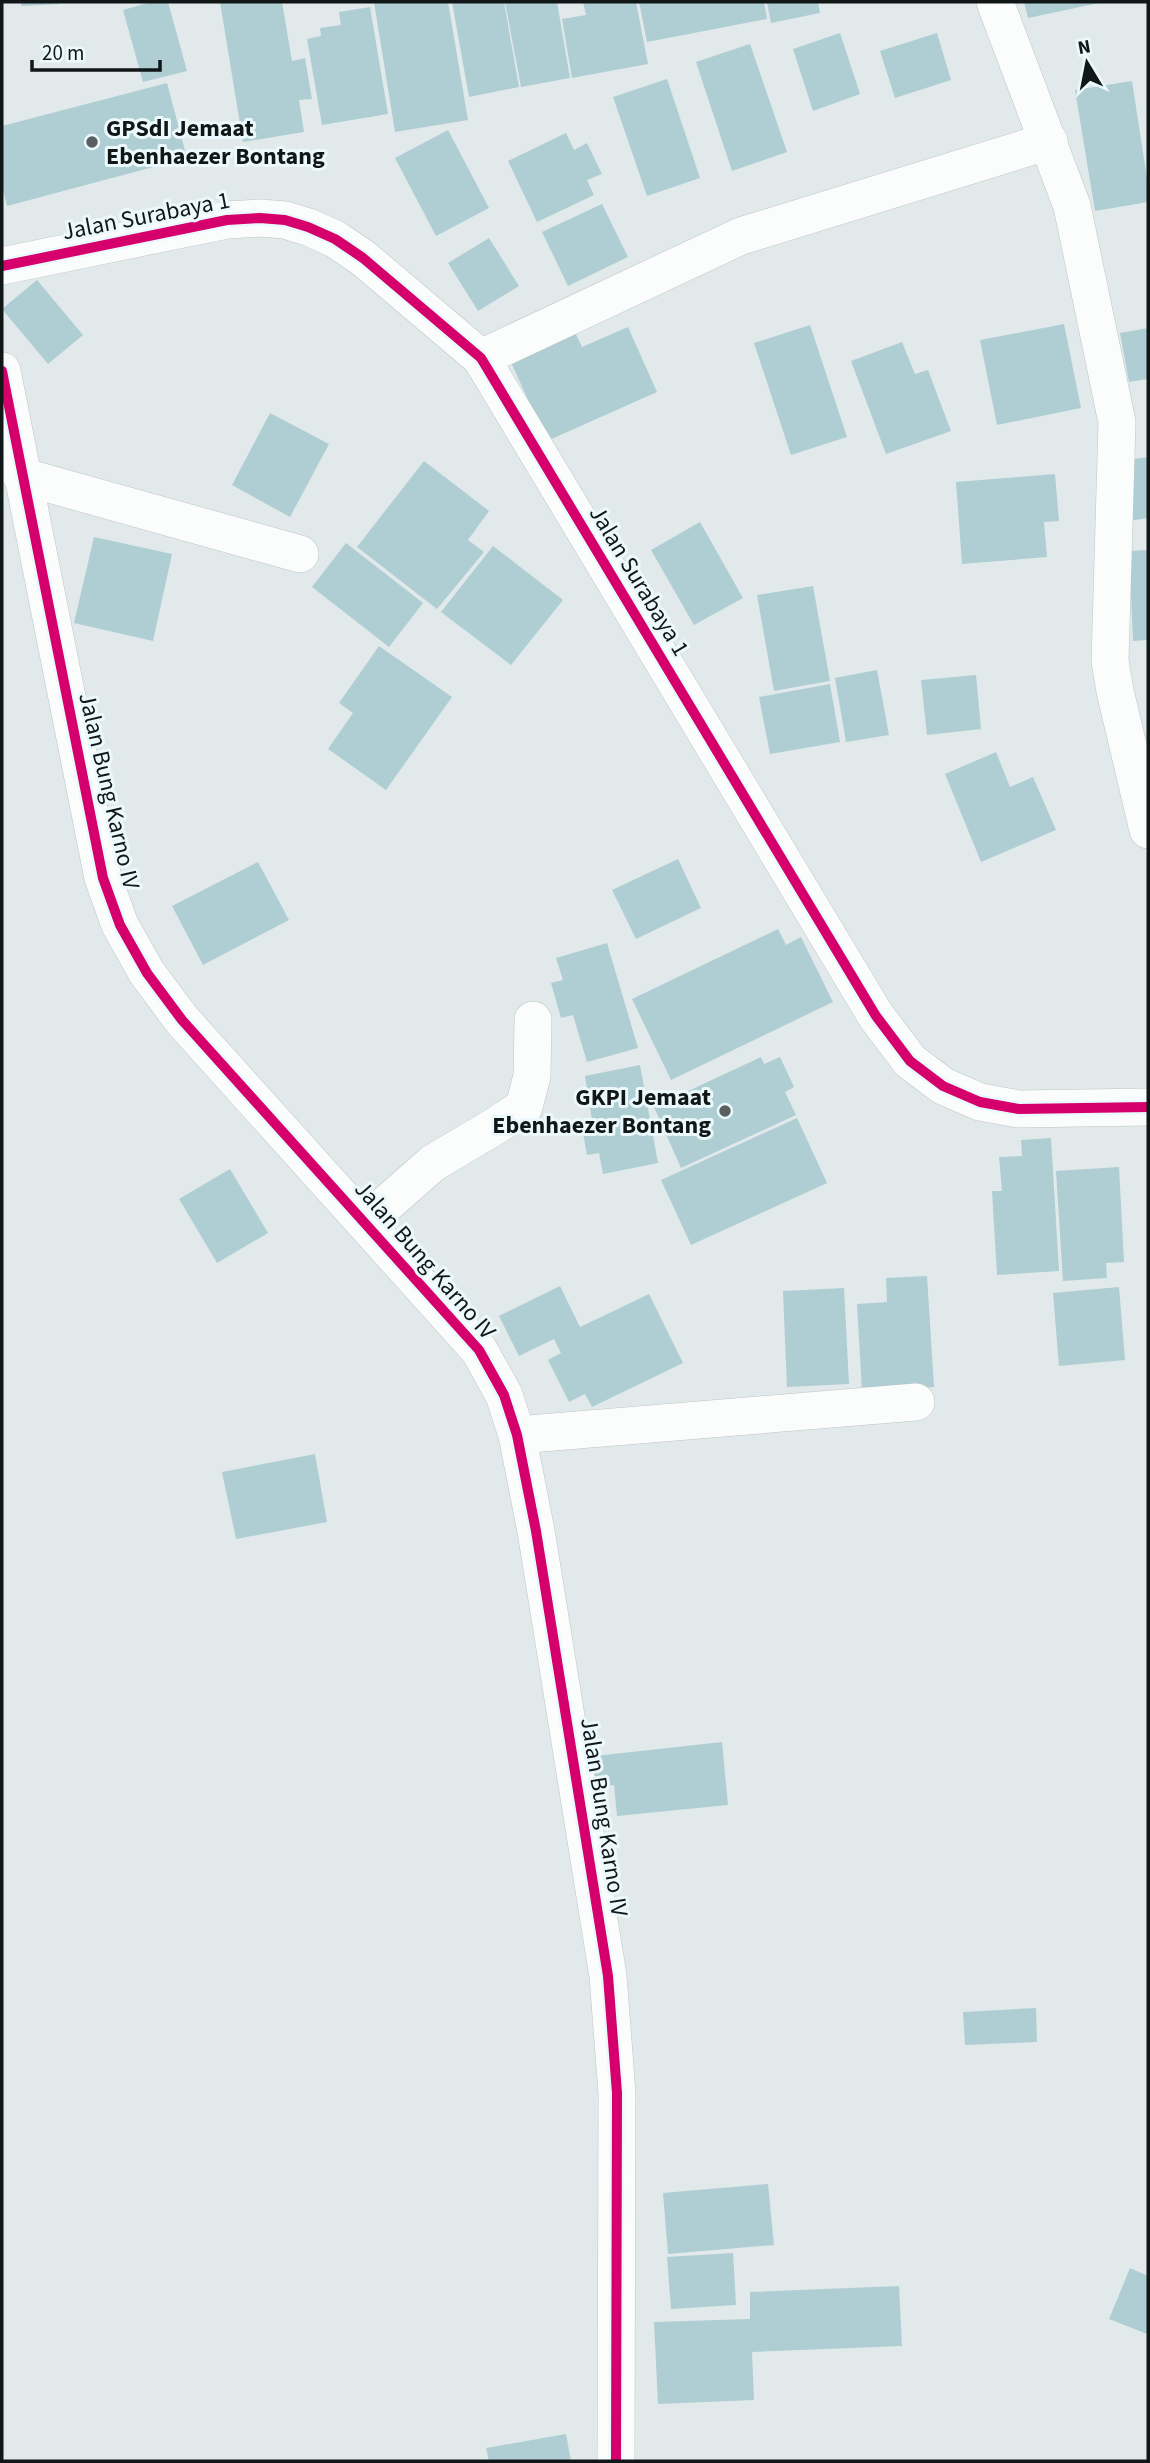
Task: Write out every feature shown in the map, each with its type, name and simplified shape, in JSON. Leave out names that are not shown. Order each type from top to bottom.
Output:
[{"type":"street","points":[[995,2],[1072,206],[1133,421],[1110,661],[1148,830]]},
{"type":"street","points":[[481,358],[741,236],[1049,141]]},
{"type":"street","name":"Jalan Surabaya 1","points":[[2,266],[227,220],[285,220],[335,239],[363,258],[481,358],[876,1016],[909,1061],[943,1086],[980,1102],[1019,1109],[1148,1107]]},
{"type":"street","name":"Jalan Bung Karno IV","points":[[2,372],[21,476],[16,528],[103,878],[120,925],[147,973],[182,1020],[479,1350],[504,1395],[517,1435],[536,1531],[608,1976],[617,2093],[616,2461]]},
{"type":"street","points":[[21,476],[300,554]]},
{"type":"street","points":[[365,1223],[433,1163],[524,1107],[532,1076],[533,1020]]},
{"type":"street","points":[[517,1435],[916,1402]]},
{"type":"building","points":[[21,2],[59,2],[59,4],[21,6]]},
{"type":"building","points":[[151,2],[168,2],[187,71],[143,82],[123,10]]},
{"type":"building","points":[[220,2],[282,2],[292,61],[305,58],[312,99],[299,100],[304,132],[243,142]]},
{"type":"building","points":[[374,2],[448,2],[468,120],[395,132]]},
{"type":"building","points":[[452,2],[504,2],[519,87],[469,97]]},
{"type":"building","points":[[505,2],[557,2],[570,78],[521,87]]},
{"type":"building","points":[[583,2],[636,2],[648,64],[572,78],[562,19],[586,15]]},
{"type":"building","points":[[639,2],[764,2],[767,19],[647,42]]},
{"type":"building","points":[[767,2],[818,2],[820,13],[771,23]]},
{"type":"building","points":[[1024,2],[1099,2],[1099,3],[1028,18]]},
{"type":"building","points":[[370,7],[388,114],[322,125],[307,39],[321,36],[320,28],[341,25],[339,12]]},
{"type":"building","points":[[840,33],[860,94],[813,111],[793,49]]},
{"type":"building","points":[[937,33],[951,80],[895,98],[880,51]]},
{"type":"building","points":[[750,44],[787,152],[732,171],[696,62]]},
{"type":"building","points":[[667,79],[700,178],[647,196],[613,97]]},
{"type":"building","points":[[1132,81],[1148,185],[1148,202],[1095,211],[1075,90]]},
{"type":"building","name":"GPSdI Jemaat Ebenhaezer Bontang","points":[[167,83],[187,158],[7,206],[2,186],[2,126]]},
{"type":"building","points":[[448,130],[489,208],[436,236],[395,158]]},
{"type":"building","points":[[566,133],[574,150],[587,143],[602,174],[587,180],[594,195],[537,222],[508,161]]},
{"type":"building","points":[[602,204],[628,257],[568,286],[542,232]]},
{"type":"building","points":[[489,238],[519,286],[478,311],[448,263]]},
{"type":"building","points":[[37,280],[83,335],[48,364],[2,309]]},
{"type":"building","points":[[1064,324],[1081,408],[997,425],[980,340]]},
{"type":"building","points":[[810,325],[847,437],[791,455],[754,343]]},
{"type":"building","points":[[628,327],[657,392],[547,441],[509,358],[574,330],[582,347]]},
{"type":"building","points":[[1148,328],[1148,379],[1129,382],[1120,333]]},
{"type":"building","points":[[902,342],[915,374],[928,370],[951,431],[886,454],[851,361]]},
{"type":"building","points":[[270,413],[329,444],[290,517],[232,485]]},
{"type":"building","points":[[1148,457],[1148,518],[1129,521],[1120,461]]},
{"type":"building","points":[[424,461],[489,511],[468,540],[484,552],[437,609],[357,547]]},
{"type":"building","points":[[1055,474],[1059,521],[1044,522],[1047,557],[962,564],[956,482]]},
{"type":"building","points":[[700,522],[743,598],[694,625],[651,550]]},
{"type":"building","points":[[94,537],[172,554],[153,641],[74,623]]},
{"type":"building","points":[[346,543],[423,603],[389,647],[312,587]]},
{"type":"building","points":[[493,546],[563,600],[511,665],[441,612]]},
{"type":"building","points":[[1148,550],[1148,640],[1133,641],[1129,551]]},
{"type":"building","points":[[813,586],[830,681],[774,691],[757,595]]},
{"type":"building","points":[[379,646],[452,697],[386,790],[328,749],[353,713],[339,703]]},
{"type":"building","points":[[877,670],[889,735],[846,742],[835,678]]},
{"type":"building","points":[[976,675],[981,729],[927,735],[921,680]]},
{"type":"building","points":[[830,684],[840,742],[770,754],[759,697]]},
{"type":"building","points":[[996,752],[1010,787],[1033,777],[1056,830],[981,862],[945,774]]},
{"type":"building","points":[[678,859],[701,908],[636,939],[612,890]]},
{"type":"building","points":[[258,862],[289,920],[203,965],[172,906]]},
{"type":"building","points":[[778,929],[786,945],[801,937],[833,1002],[671,1080],[632,999]]},
{"type":"building","points":[[607,943],[638,1048],[587,1062],[573,1015],[561,1018],[551,983],[563,980],[556,958]]},
{"type":"building","name":"GKPI Jemaat Ebenhaezer Bontang","points":[[761,1057],[764,1064],[780,1057],[794,1087],[785,1092],[796,1115],[681,1168],[654,1107]]},
{"type":"building","points":[[640,1065],[658,1163],[603,1174],[599,1153],[587,1155],[581,1122],[592,1120],[585,1076]]},
{"type":"building","points":[[797,1118],[827,1183],[691,1245],[661,1180]]},
{"type":"building","points":[[1051,1138],[1059,1271],[997,1275],[992,1191],[1002,1191],[999,1157],[1022,1156],[1021,1140]]},
{"type":"building","points":[[1119,1167],[1124,1262],[1106,1263],[1107,1278],[1063,1281],[1056,1171]]},
{"type":"building","points":[[230,1169],[268,1233],[217,1263],[179,1199]]},
{"type":"building","points":[[927,1276],[934,1387],[862,1391],[857,1304],[887,1302],[886,1278]]},
{"type":"building","points":[[560,1286],[580,1327],[649,1294],[683,1363],[592,1407],[585,1394],[569,1402],[548,1360],[561,1353],[554,1339],[519,1356],[499,1316]]},
{"type":"building","points":[[1119,1287],[1125,1360],[1059,1366],[1053,1293]]},
{"type":"building","points":[[844,1288],[849,1384],[787,1387],[783,1291]]},
{"type":"building","points":[[315,1454],[327,1522],[236,1539],[222,1472]]},
{"type":"building","points":[[722,1742],[728,1805],[617,1816],[614,1785],[590,1788],[586,1757]]},
{"type":"building","points":[[1036,2008],[1037,2042],[965,2045],[963,2012]]},
{"type":"building","points":[[768,2184],[774,2245],[668,2254],[663,2193]]},
{"type":"building","points":[[733,2253],[736,2305],[671,2309],[667,2257]]},
{"type":"building","points":[[1130,2268],[1148,2276],[1147,2334],[1109,2319]]},
{"type":"building","points":[[899,2286],[902,2346],[752,2352],[754,2400],[658,2404],[654,2322],[750,2319],[750,2292]]},
{"type":"building","points":[[566,2434],[571,2461],[489,2461],[486,2448]]},
{"type":"cycle path","points":[[2,266],[227,220],[260,218],[285,220],[308,227],[335,239],[363,258],[481,358],[876,1016],[910,1061],[943,1086],[980,1102],[1019,1109],[1148,1107]]},
{"type":"cycle path","points":[[2,371],[103,878],[120,925],[147,973],[182,1020],[479,1350],[504,1395],[517,1435],[536,1531],[608,1976],[617,2093],[616,2461]]},
{"type":"place","name":"GPSdI Jemaat Ebenhaezer Bontang","points":[[92,142]]},
{"type":"place","name":"GKPI Jemaat Ebenhaezer Bontang","points":[[725,1111]]}]
